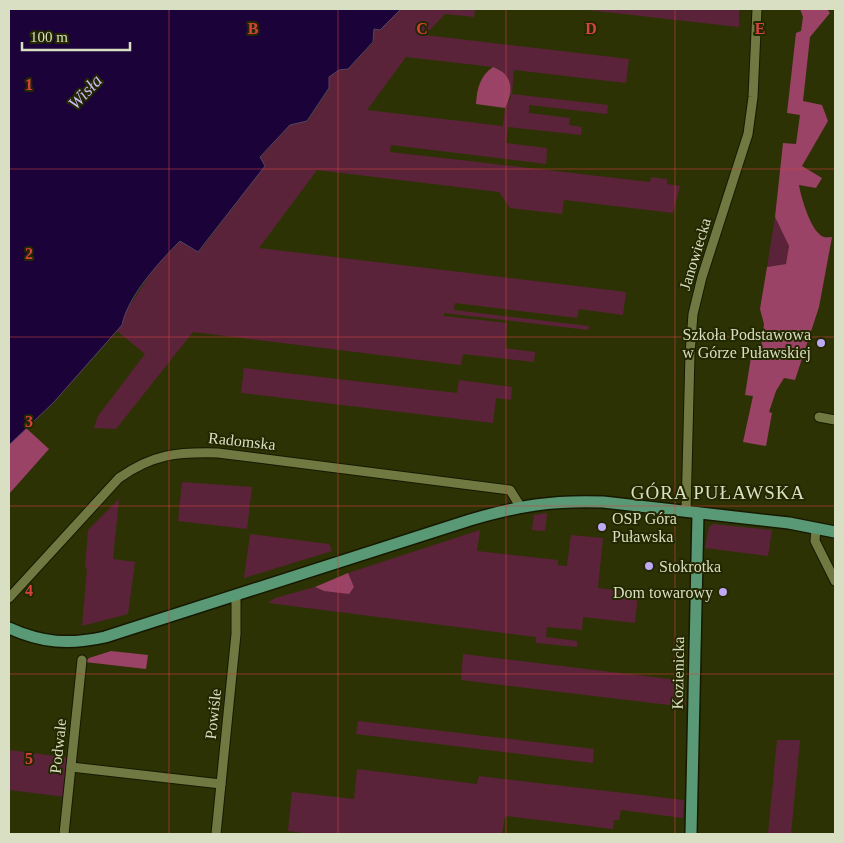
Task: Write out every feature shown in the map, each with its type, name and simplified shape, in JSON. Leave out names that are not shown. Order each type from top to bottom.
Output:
[{"type":"main road","points":[[9,628],[30,637],[58,642],[75,643],[105,637],[470,520],[520,506],[573,501],[602,502],[692,512],[835,532]]},
{"type":"main road","name":"Kozienicka","points":[[691,834],[692,512]]},
{"type":"street","name":"Janowiecka","points":[[692,512],[690,354],[694,314],[702,277],[748,134],[753,97],[757,9]]},
{"type":"street","points":[[819,418],[835,420]]},
{"type":"street","name":"Radomska","points":[[9,598],[119,478],[136,465],[164,456],[189,452],[218,454],[510,490],[520,506]]},
{"type":"street","points":[[816,528],[815,541],[835,582]]},
{"type":"street","name":"Powiśle","points":[[216,834],[236,634],[236,596]]},
{"type":"street","name":"Podwale","points":[[64,834],[82,660]]},
{"type":"street","points":[[71,767],[221,784]]},
{"type":"shaded area","points":[[401,9],[475,9],[474,17],[445,14],[425,35],[629,59],[626,83],[514,70],[512,94],[608,105],[607,114],[529,105],[529,113],[570,118],[569,125],[582,127],[581,135],[508,127],[506,143],[547,148],[546,164],[391,145],[390,152],[650,182],[651,177],[667,179],[667,184],[680,186],[673,213],[564,200],[562,214],[510,208],[499,192],[317,170],[259,248],[626,292],[623,315],[579,309],[577,318],[455,303],[454,310],[589,326],[588,330],[444,313],[444,316],[507,323],[505,348],[535,352],[534,362],[463,354],[461,365],[193,332],[116,429],[94,428],[98,416],[145,354],[117,331],[122,325],[125,313],[156,266],[180,241],[199,252],[265,166],[260,158],[290,125],[308,121],[329,89],[329,77],[339,70],[348,69],[374,42],[374,29],[380,30]],"holes":[[[406,57],[493,67],[501,70],[511,97],[505,108],[503,126],[367,110]]]},
{"type":"shaded area","points":[[579,9],[739,9],[739,27]]},
{"type":"shaded area","points":[[800,9],[827,9],[830,13],[810,37],[803,101],[822,105],[828,121],[802,166],[822,178],[816,188],[799,185],[807,214],[815,229],[824,237],[832,237],[819,307],[795,380],[784,378],[776,391],[769,412],[772,413],[766,446],[743,442],[753,396],[745,395],[751,357],[760,357],[764,324],[760,309],[767,267],[786,264],[789,246],[775,217],[783,143],[796,144],[800,115],[787,113],[796,33],[801,31],[803,17]]},
{"type":"shaded area","points":[[493,67],[505,74],[510,84],[510,95],[505,108],[476,104],[480,83],[485,74]]},
{"type":"shaded area","points":[[775,217],[789,246],[786,264],[767,267]]},
{"type":"shaded area","points":[[244,368],[457,393],[459,380],[512,387],[511,400],[496,398],[493,423],[241,393]]},
{"type":"shaded area","points":[[26,428],[49,449],[9,494],[9,445]]},
{"type":"shaded area","points":[[182,482],[252,487],[247,529],[178,521]]},
{"type":"shaded area","points":[[119,499],[113,559],[135,562],[128,614],[82,626],[88,530]]},
{"type":"shaded area","points":[[547,513],[545,531],[532,530],[534,515]]},
{"type":"shaded area","points":[[713,524],[772,530],[768,556],[705,548],[709,527]]},
{"type":"shaded area","points":[[480,530],[477,551],[558,560],[558,565],[567,566],[571,535],[603,538],[598,588],[638,593],[635,623],[583,617],[582,630],[547,627],[546,637],[577,641],[577,647],[536,643],[536,637],[268,603],[275,598],[315,587],[324,591],[354,587],[348,573]]},
{"type":"shaded area","points":[[250,534],[329,544],[332,551],[244,578]]},
{"type":"shaded area","points":[[348,573],[354,587],[349,594],[324,591],[315,587]]},
{"type":"shaded area","points":[[111,651],[148,655],[146,669],[85,662],[89,658]]},
{"type":"shaded area","points":[[463,654],[686,681],[686,707],[461,680]]},
{"type":"shaded area","points":[[358,721],[594,749],[593,763],[356,734]]},
{"type":"shaded area","points":[[777,740],[800,740],[791,834],[768,834]]},
{"type":"shaded area","points":[[9,750],[70,758],[66,797],[9,790]]},
{"type":"shaded area","points":[[357,769],[477,784],[479,776],[684,800],[683,818],[621,810],[619,820],[614,820],[613,829],[505,816],[502,834],[313,834],[288,831],[292,792],[354,799]]},
{"type":"water","name":"Wisła","points":[[9,9],[401,9],[380,30],[374,29],[373,42],[348,69],[339,70],[329,77],[329,88],[307,121],[290,125],[260,157],[265,166],[198,252],[180,241],[172,249],[137,291],[125,314],[122,325],[54,402],[9,445]]},
{"type":"place","name":"Szkoła Podstawowa w Górze Puławskiej","points":[[821,343]]},
{"type":"place","name":"OSP Góra Puławska","points":[[602,527]]},
{"type":"place","name":"Stokrotka","points":[[649,566]]},
{"type":"place","name":"Dom towarowy","points":[[723,592]]},
{"type":"district","name":"GÓRA PUŁAWSKA","points":[[718,492]]}]
